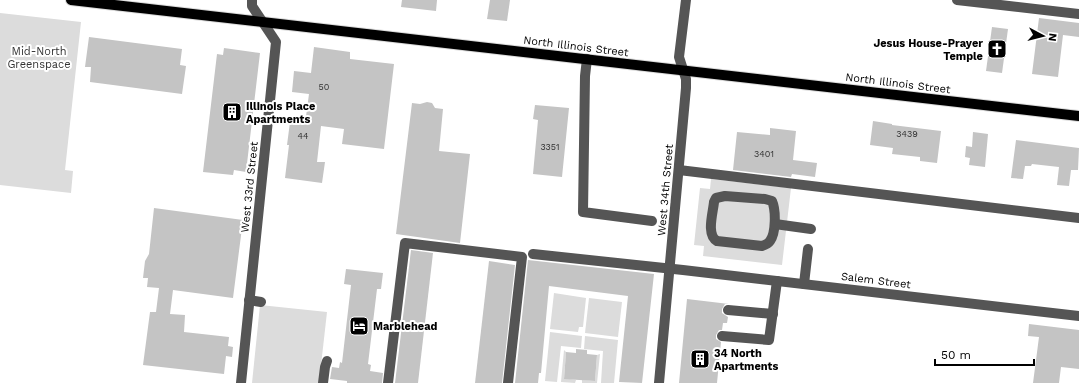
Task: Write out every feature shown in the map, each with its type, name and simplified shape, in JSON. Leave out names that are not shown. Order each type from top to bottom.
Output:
[{"type":"main road","name":"North Illinois Street","points":[[71,0],[1079,116]]},
{"type":"street","name":"West 33rd Street","points":[[241,383],[276,42],[252,6],[252,0]]},
{"type":"street","name":"West 34th Street","points":[[659,383],[686,88],[686,79],[679,57],[686,0]]},
{"type":"street","points":[[957,0],[1079,14]]},
{"type":"street","points":[[587,59],[585,76],[583,212],[652,221]]},
{"type":"street","points":[[679,170],[1079,218]]},
{"type":"street","points":[[725,196],[766,199],[772,201],[774,206],[775,224],[771,241],[762,246],[717,241],[711,235],[714,202],[716,198],[725,196]]},
{"type":"street","points":[[775,224],[811,229]]},
{"type":"street","points":[[388,383],[405,243],[522,257],[508,383]]},
{"type":"street","points":[[804,284],[808,250]]},
{"type":"street","name":"Salem Street","points":[[533,254],[669,268],[1079,316]]},
{"type":"street","points":[[722,336],[769,340],[777,281]]},
{"type":"street","points":[[249,300],[261,302]]},
{"type":"street","points":[[728,310],[773,314]]},
{"type":"street","points":[[323,383],[327,361]]},
{"type":"green space","name":"Mid-North Greenspace","points":[[0,13],[81,22],[65,170],[73,171],[71,193],[0,185]]},
{"type":"green space","points":[[711,179],[791,188],[782,265],[703,256],[704,246],[694,245],[700,188],[710,189]]},
{"type":"green space","points":[[554,293],[586,298],[583,327],[579,327],[578,332],[550,329]]},
{"type":"green space","points":[[589,298],[622,302],[618,337],[585,333]]},
{"type":"green space","points":[[260,305],[327,312],[319,383],[252,383]]},
{"type":"green space","points":[[550,332],[582,336],[581,348],[561,346],[557,382],[545,381]]},
{"type":"green space","points":[[585,336],[618,340],[614,383],[601,383],[603,351],[584,349]]},
{"type":"green space","points":[[564,350],[566,352],[564,378],[576,380],[575,383],[561,382]]},
{"type":"green space","points":[[600,354],[597,383],[582,383],[582,380],[595,381],[597,355]]},
{"type":"building","points":[[402,0],[437,0],[436,11],[401,7]]},
{"type":"building","points":[[490,0],[510,0],[507,21],[487,19]]},
{"type":"building","points":[[1039,18],[1079,23],[1079,37],[1063,35],[1058,77],[1032,74]]},
{"type":"building","name":"Jesus House-Prayer Temple","points":[[992,27],[1008,29],[1002,73],[986,71]]},
{"type":"building","points":[[89,37],[182,49],[180,65],[186,66],[182,94],[90,82],[91,67],[85,67]]},
{"type":"building","points":[[314,47],[350,52],[350,59],[394,64],[384,149],[342,144],[344,129],[321,126],[317,162],[325,162],[322,183],[285,178],[290,122],[305,124],[309,94],[292,92],[294,71],[311,73]]},
{"type":"building","name":"Illinois Place Apartments","points":[[224,48],[260,53],[246,172],[234,170],[233,175],[203,172],[217,54],[223,55]]},
{"type":"building","points":[[427,102],[432,103],[435,108],[443,109],[439,151],[470,154],[460,243],[396,234],[412,103],[420,104]]},
{"type":"building","points":[[535,105],[569,108],[562,177],[533,174],[538,120],[533,119]]},
{"type":"building","points":[[873,121],[941,131],[937,163],[920,161],[920,157],[892,154],[893,148],[870,145]]},
{"type":"building","points":[[770,128],[796,131],[793,160],[817,163],[815,177],[792,174],[791,177],[733,170],[737,132],[770,135]]},
{"type":"building","points":[[973,132],[988,134],[985,167],[969,165],[970,158],[965,157],[966,146],[972,147]]},
{"type":"building","points":[[1016,140],[1079,148],[1078,170],[1071,170],[1069,186],[1057,185],[1059,167],[1032,164],[1031,166],[1025,166],[1023,179],[1011,178]]},
{"type":"building","points":[[154,208],[243,220],[233,298],[173,290],[170,314],[185,315],[184,332],[229,337],[228,346],[233,347],[232,357],[226,356],[224,374],[143,365],[150,312],[156,312],[159,288],[147,287],[148,278],[143,278],[145,261],[149,254]]},
{"type":"building","points":[[411,250],[433,253],[418,383],[395,383]]},
{"type":"building","points":[[528,260],[654,274],[642,383],[619,382],[628,296],[549,286],[541,373],[539,373],[538,383],[515,383]]},
{"type":"building","points":[[489,261],[515,265],[502,383],[475,383]]},
{"type":"building","name":"Marblehead","points":[[346,269],[383,273],[381,289],[377,289],[368,364],[371,365],[370,371],[383,373],[382,383],[347,383],[347,381],[330,379],[332,367],[339,368],[340,362],[342,363],[351,285],[344,284]]},
{"type":"building","name":"34 North Apartments","points":[[687,299],[729,304],[725,304],[722,309],[722,313],[728,317],[727,323],[723,323],[722,330],[719,330],[716,335],[716,339],[721,342],[717,383],[679,383]]},
{"type":"building","points":[[1029,324],[1079,330],[1079,369],[1061,367],[1059,383],[1033,383],[1039,337],[1028,336]]},
{"type":"building","points":[[576,349],[587,350],[587,354],[597,355],[595,381],[564,379],[566,352],[576,353]]},
{"type":"place","name":"Jesus House-Prayer Temple","points":[[997,49]]},
{"type":"place","name":"Illinois Place Apartments","points":[[232,112]]},
{"type":"place","name":"Marblehead","points":[[359,326]]},
{"type":"place","name":"34 North Apartments","points":[[700,359]]}]
